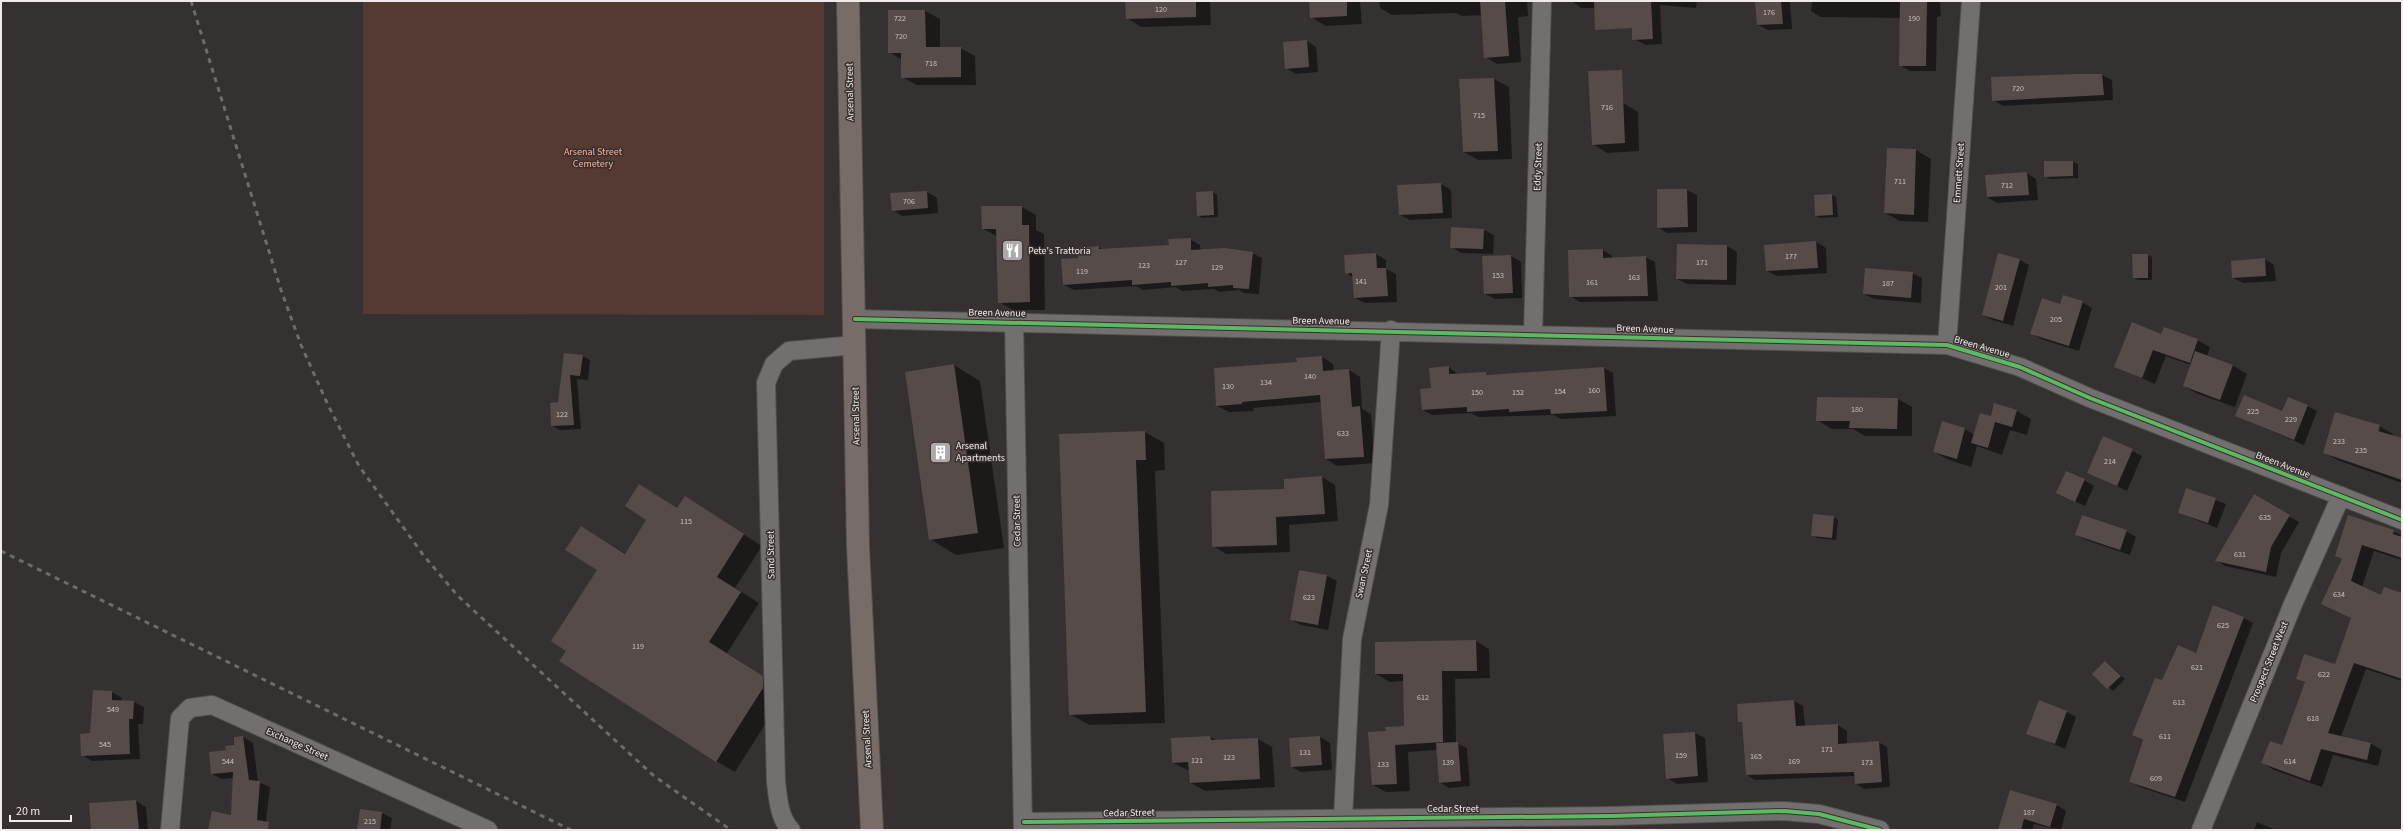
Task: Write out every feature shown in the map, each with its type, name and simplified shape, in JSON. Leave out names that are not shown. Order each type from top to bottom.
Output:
[{"type":"highway","name":"Arsenal Street","points":[[848,1],[858,547],[871,822]]},
{"type":"street","name":"Eddy Street","points":[[1533,334],[1542,1]]},
{"type":"street","name":"Emmett Street","points":[[1947,345],[1971,1]]},
{"type":"street","name":"Breen Avenue","points":[[855,319],[1390,330],[1947,345],[2020,367],[2090,398],[2402,520]]},
{"type":"street","name":"Cedar Street","points":[[1014,322],[1019,680],[1024,826],[1343,818],[1611,823],[1784,811],[1819,822],[1880,830]]},
{"type":"street","name":"Swan Street","points":[[1343,818],[1352,639],[1379,505],[1390,330]]},
{"type":"street","name":"Sand Street","points":[[791,830],[778,804],[776,782],[766,383],[774,364],[789,351],[855,345]]},
{"type":"street","name":"Prospect Street West","points":[[2201,830],[2293,604],[2340,496]]},
{"type":"street","name":"Exchange Street","points":[[170,830],[180,718],[190,708],[212,705],[488,830]]},
{"type":"green space","name":"Arsenal Street Cemetery","points":[[363,1],[824,1],[824,315],[363,314]]},
{"type":"building","points":[[1125,1],[1196,1],[1196,17],[1126,19]]},
{"type":"building","points":[[1309,1],[1347,1],[1347,16],[1310,18]]},
{"type":"building","points":[[1480,1],[1505,1],[1509,56],[1484,58]]},
{"type":"building","points":[[1594,1],[1651,1],[1653,39],[1632,40],[1632,28],[1595,30]]},
{"type":"building","points":[[1755,1],[1781,1],[1783,24],[1757,25]]},
{"type":"building","points":[[1900,1],[1927,1],[1926,66],[1899,66]]},
{"type":"building","points":[[888,10],[925,10],[926,47],[961,47],[961,77],[901,78],[901,53],[888,53]]},
{"type":"building","points":[[1307,40],[1309,67],[1285,69],[1283,42]]},
{"type":"building","points":[[1622,70],[1625,143],[1592,145],[1588,71]]},
{"type":"building","points":[[2102,74],[2104,95],[1992,101],[1991,77]]},
{"type":"building","points":[[1494,78],[1498,151],[1463,152],[1459,79]]},
{"type":"building","points":[[1887,148],[1916,149],[1914,215],[1884,213]]},
{"type":"building","points":[[2044,161],[2073,161],[2073,176],[2044,177]]},
{"type":"building","points":[[2027,172],[2029,195],[1987,197],[1985,175]]},
{"type":"building","points":[[1441,183],[1443,213],[1399,215],[1397,185]]},
{"type":"building","points":[[1657,189],[1687,189],[1688,227],[1657,228]]},
{"type":"building","points":[[927,191],[928,208],[892,211],[890,193]]},
{"type":"building","points":[[1213,191],[1214,215],[1197,216],[1196,192]]},
{"type":"building","points":[[1832,194],[1833,215],[1815,216],[1814,195]]},
{"type":"building","points":[[981,206],[1022,206],[1022,225],[1029,225],[1030,302],[998,303],[996,229],[982,229]]},
{"type":"building","points":[[1451,227],[1484,229],[1483,249],[1450,248]]},
{"type":"building","points":[[1191,238],[1191,250],[1225,248],[1253,252],[1249,289],[1233,288],[1233,285],[1208,287],[1208,283],[1171,286],[1171,282],[1132,285],[1132,280],[1063,285],[1061,259],[1078,258],[1077,248],[1099,246],[1099,249],[1169,245],[1168,239]]},
{"type":"building","points":[[1816,241],[1818,268],[1766,271],[1764,245]]},
{"type":"building","points":[[1677,244],[1727,245],[1727,280],[1676,279]]},
{"type":"building","points":[[1603,249],[1603,258],[1646,256],[1648,296],[1569,297],[1568,250]]},
{"type":"building","points":[[1376,253],[1377,268],[1386,268],[1388,296],[1354,298],[1352,273],[1345,274],[1344,255]]},
{"type":"building","points":[[1998,253],[2020,259],[2003,321],[1982,315]]},
{"type":"building","points":[[2132,254],[2148,254],[2148,278],[2133,278]]},
{"type":"building","points":[[1511,255],[1513,293],[1484,294],[1482,256]]},
{"type":"building","points":[[2265,258],[2266,276],[2232,278],[2231,261]]},
{"type":"building","points":[[1865,268],[1913,272],[1911,298],[1863,294]]},
{"type":"building","points":[[2063,295],[2083,301],[2069,346],[2030,334],[2042,298],[2060,304]]},
{"type":"building","points":[[2132,322],[2161,334],[2164,327],[2198,339],[2190,363],[2153,350],[2142,378],[2114,367]]},
{"type":"building","points":[[2195,351],[2233,365],[2220,400],[2183,386]]},
{"type":"building","points":[[564,353],[583,355],[580,376],[570,375],[574,425],[551,426],[550,403],[558,402]]},
{"type":"building","points":[[1322,356],[1323,371],[1349,369],[1352,407],[1360,406],[1364,457],[1325,459],[1320,395],[1242,402],[1242,404],[1216,406],[1214,368],[1297,362],[1296,358]]},
{"type":"building","name":"Arsenal Apartments","points":[[954,364],[978,533],[929,540],[905,372]]},
{"type":"building","points":[[1449,366],[1449,374],[1486,372],[1487,375],[1604,367],[1607,411],[1551,414],[1550,409],[1509,412],[1509,409],[1467,412],[1467,407],[1422,410],[1420,389],[1431,388],[1429,368]]},
{"type":"building","points":[[2244,395],[2282,411],[2288,397],[2308,405],[2294,440],[2235,416]]},
{"type":"building","points":[[1817,397],[1898,398],[1897,429],[1849,428],[1850,421],[1816,421]]},
{"type":"building","points":[[1994,403],[2017,410],[2012,427],[1995,422],[1988,448],[1971,443],[1980,413],[1991,416]]},
{"type":"building","points":[[2335,412],[2380,425],[2378,431],[2402,438],[2402,480],[2323,453]]},
{"type":"building","points":[[1942,421],[1965,428],[1957,459],[1933,452]]},
{"type":"building","points":[[1145,431],[1146,460],[1136,460],[1146,712],[1069,715],[1059,434]]},
{"type":"building","points":[[2103,436],[2133,449],[2117,486],[2087,473]]},
{"type":"building","points":[[2066,471],[2085,479],[2075,502],[2056,493]]},
{"type":"building","points":[[1322,476],[1325,514],[1276,517],[1277,545],[1212,547],[1211,491],[1284,489],[1284,479]]},
{"type":"building","points":[[639,484],[677,508],[685,496],[744,534],[717,577],[741,592],[709,642],[763,676],[763,688],[716,762],[559,661],[566,651],[551,641],[597,570],[565,550],[581,526],[625,554],[646,520],[625,506]]},
{"type":"building","points":[[2186,488],[2216,498],[2208,523],[2178,513]]},
{"type":"building","points":[[2254,494],[2290,515],[2271,547],[2266,572],[2215,561]]},
{"type":"building","points":[[1813,514],[1834,516],[1832,538],[1811,536]]},
{"type":"building","points":[[2082,515],[2127,530],[2120,550],[2075,535]]},
{"type":"building","points":[[2348,515],[2394,530],[2393,534],[2402,537],[2402,558],[2362,545],[2351,581],[2381,595],[2384,587],[2402,593],[2402,679],[2354,663],[2328,733],[2371,743],[2367,760],[2321,749],[2310,781],[2261,763],[2270,741],[2282,745],[2305,682],[2296,679],[2304,654],[2335,664],[2351,618],[2321,604],[2342,559],[2335,556]]},
{"type":"building","points":[[1299,570],[1327,575],[1318,625],[1290,620]]},
{"type":"building","points":[[2213,605],[2244,617],[2175,797],[2129,782],[2143,740],[2132,735],[2155,678],[2162,680],[2178,645],[2196,653]]},
{"type":"building","points":[[1476,640],[1477,671],[1442,671],[1443,742],[1395,745],[1397,784],[1372,785],[1368,732],[1386,731],[1385,727],[1404,726],[1403,674],[1375,674],[1375,642]]},
{"type":"building","points":[[2105,661],[2121,676],[2107,689],[2092,674]]},
{"type":"building","points":[[93,690],[112,691],[112,700],[134,701],[133,719],[129,719],[130,754],[81,756],[80,734],[90,733]]},
{"type":"building","points":[[1794,700],[1796,726],[1838,724],[1838,744],[1879,741],[1882,782],[1855,784],[1854,772],[1746,775],[1742,722],[1738,722],[1737,704]]},
{"type":"building","points":[[2039,700],[2067,711],[2055,744],[2026,734]]},
{"type":"building","points":[[1695,732],[1698,776],[1666,779],[1663,734]]},
{"type":"building","points":[[243,736],[249,780],[260,781],[257,820],[269,822],[268,830],[208,830],[212,811],[231,815],[233,772],[211,774],[209,752],[226,750],[225,746],[234,745],[234,737]]},
{"type":"building","points":[[1210,736],[1211,740],[1258,738],[1260,779],[1190,783],[1188,762],[1172,763],[1171,738]]},
{"type":"building","points":[[1320,736],[1322,765],[1291,767],[1289,738]]},
{"type":"building","points":[[1458,742],[1461,781],[1439,783],[1436,743]]},
{"type":"building","points":[[2010,790],[2057,804],[2050,827],[2024,819],[2021,830],[1998,830]]},
{"type":"building","points":[[136,800],[139,830],[91,830],[89,803]]},
{"type":"building","points":[[360,809],[382,812],[380,830],[357,830]]},
{"type":"railway","points":[[191,1],[281,290],[301,345],[328,405],[359,466],[424,556],[458,596],[654,776],[731,830]]},
{"type":"railway","points":[[1,551],[571,830]]},
{"type":"cycle path","points":[[855,319],[1947,345],[2020,367],[2090,398],[2402,520]]},
{"type":"cycle path","points":[[1024,822],[1611,816],[1784,811],[1819,814],[1880,830]]},
{"type":"place","name":"Pete's Trattoria","points":[[1012,251]]},
{"type":"place","name":"Arsenal Apartments","points":[[941,452]]}]
